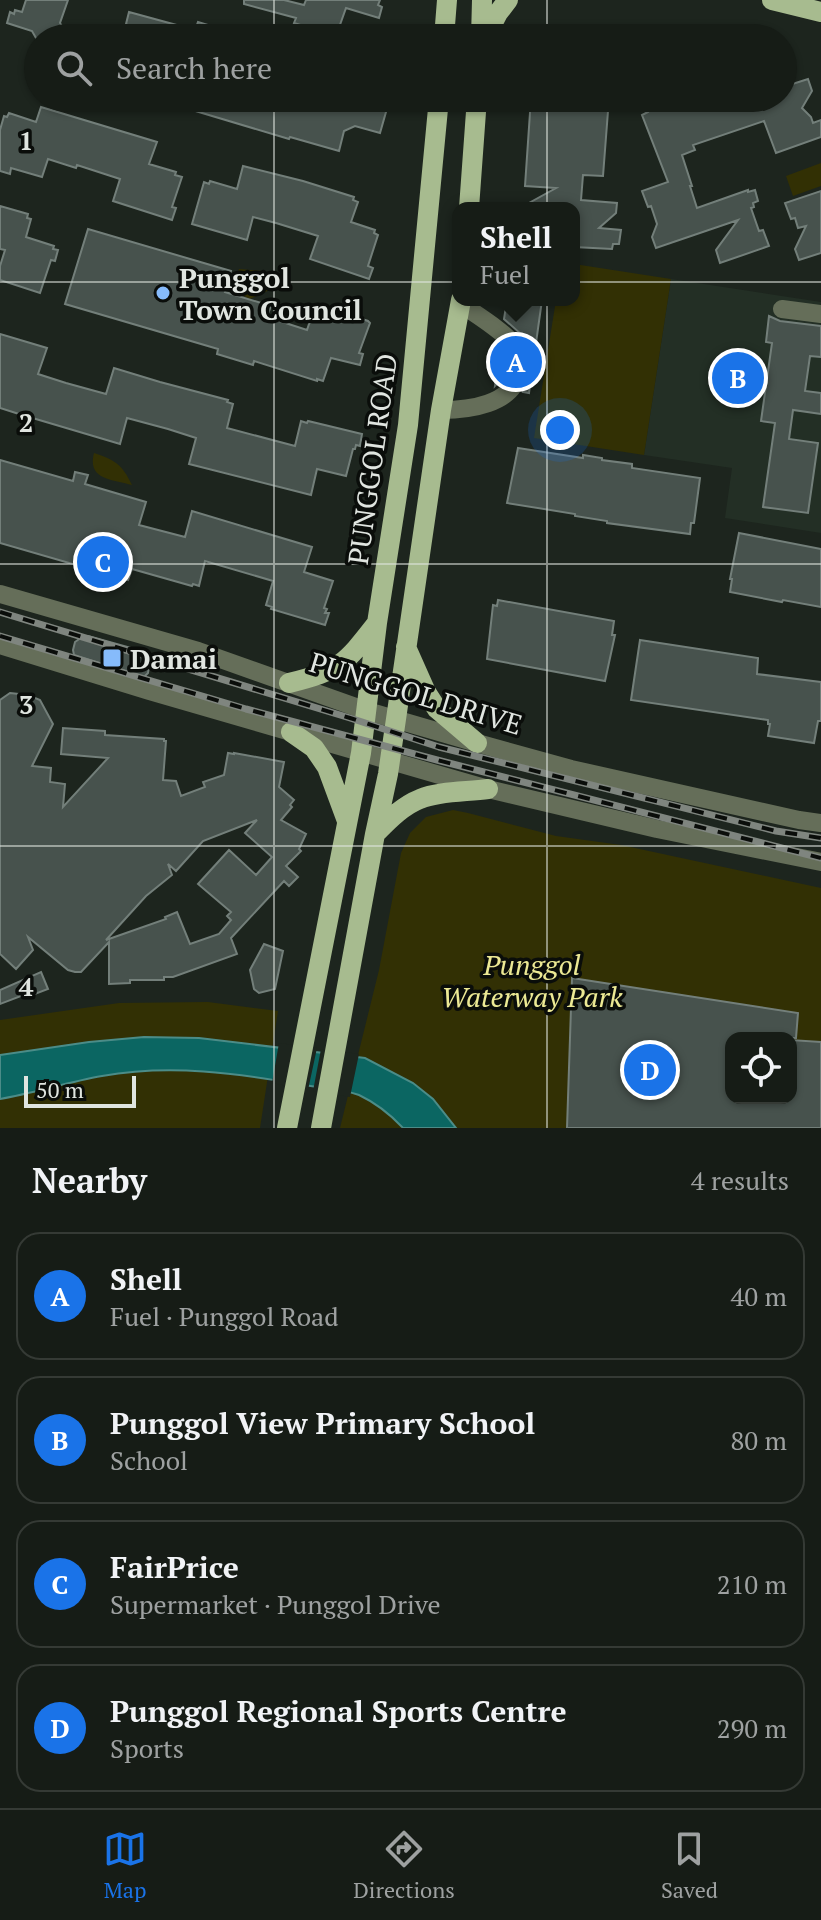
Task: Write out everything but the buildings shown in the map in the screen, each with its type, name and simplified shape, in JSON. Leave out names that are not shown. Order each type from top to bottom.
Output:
[{"type":"main road","points":[[482,0],[483,24]]},
{"type":"main road","points":[[491,24],[508,0]]},
{"type":"main road","points":[[772,0],[821,12]]},
{"type":"main road","name":"PUNGGOL ROAD","points":[[287,1128],[361,753],[377,623],[408,425],[438,112]]},
{"type":"main road","points":[[469,202],[476,112]]},
{"type":"main road","points":[[321,1128],[390,762],[441,410],[460,306]]},
{"type":"main road","points":[[289,683],[339,666],[351,657],[377,623]]},
{"type":"main road","points":[[406,647],[431,701],[449,721],[477,743]]},
{"type":"main road","points":[[291,732],[314,748],[327,767],[348,825]]},
{"type":"main road","points":[[375,834],[419,799],[488,789]]},
{"type":"street","points":[[441,410],[463,410],[497,399],[510,390],[518,376],[520,365],[513,344],[466,306]]},
{"type":"street","points":[[782,309],[821,314]]},
{"type":"street","name":"PUNGGOL DRIVE","points":[[0,594],[198,651],[367,711],[477,743],[571,769],[821,823]]},
{"type":"street","points":[[0,645],[488,789],[657,829],[821,862]]},
{"type":"shaded area","points":[[671,279],[821,302],[821,533],[725,518],[732,468],[644,455]]},
{"type":"green space","points":[[821,163],[821,186],[793,196],[786,176]]},
{"type":"green space","points":[[580,265],[671,279],[644,455],[534,438],[555,306],[580,306]]},
{"type":"green space","points":[[239,269],[262,271],[276,287],[250,299],[232,290]]},
{"type":"green space","points":[[94,453],[117,464],[132,485],[98,473],[94,469]]},
{"type":"green space","name":"Punggol Waterway Park","points":[[453,810],[556,836],[621,845],[821,888],[821,1128],[340,1128],[379,970],[401,853],[410,833],[426,817]]},
{"type":"green space","points":[[208,1002],[278,1011],[260,1128],[0,1128],[0,1020],[119,1003]]},
{"type":"water","points":[[144,1037],[199,1038],[365,1058],[413,1083],[433,1099],[456,1128],[403,1128],[371,1102],[346,1091],[254,1077],[178,1070],[127,1072],[89,1078],[0,1099],[0,1055]]},
{"type":"pier","points":[[279,1043],[317,1048],[308,1090],[272,1083]]},
{"type":"pier","points":[[321,1049],[359,1054],[350,1097],[313,1091]]},
{"type":"railway","points":[[0,612],[439,747],[776,831],[821,838]]},
{"type":"railway","points":[[0,636],[246,709],[821,858]]},
{"type":"place","name":"Punggol Town Council","points":[[163,293]]},
{"type":"place","name":"Shell","points":[[516,362]]},
{"type":"place","name":"Punggol View Primary School","points":[[738,378]]},
{"type":"place","name":"FairPrice","points":[[103,562]]},
{"type":"place","name":"Damai","points":[[112,658]]},
{"type":"place","name":"Punggol Regional Sports Centre","points":[[650,1070]]}]
